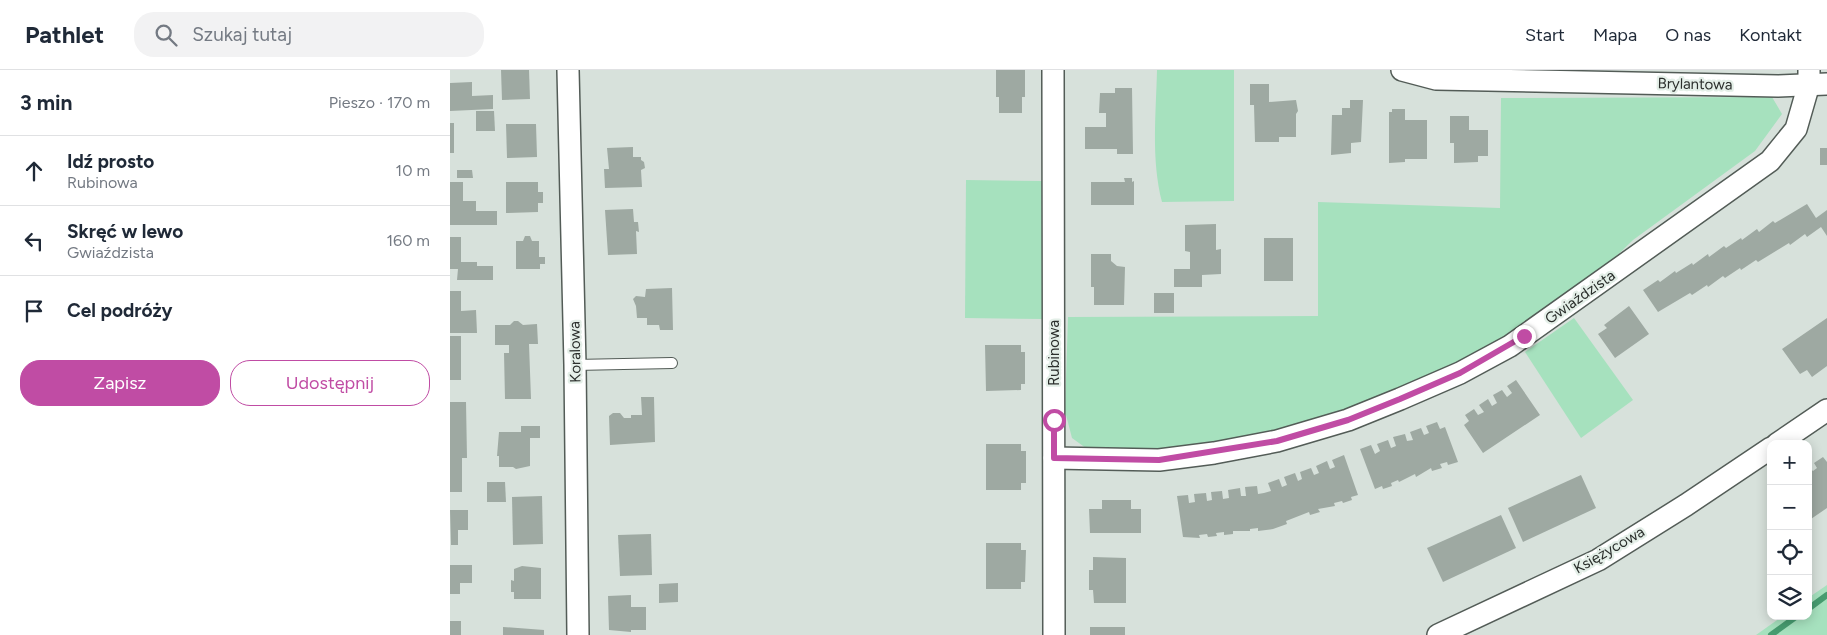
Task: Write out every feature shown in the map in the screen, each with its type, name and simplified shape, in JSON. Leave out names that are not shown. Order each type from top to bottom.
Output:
[{"type":"street","name":"Koralowa","points":[[568,70],[575,365],[578,635]]},
{"type":"street","name":"Rubinowa","points":[[1053,70],[1054,635]]},
{"type":"street","name":"Brylantowa","points":[[1402,70],[1436,79],[1778,86],[1815,79]]},
{"type":"street","name":"Gwiaździsta","points":[[1054,458],[1159,460],[1277,441],[1348,420],[1460,373],[1510,346],[1770,161],[1796,130],[1815,79]]},
{"type":"street","points":[[1783,440],[1827,410]]},
{"type":"street","name":"Księżycowa","points":[[1438,635],[1598,560],[1686,505],[1767,451]]},
{"type":"lane","points":[[575,365],[672,363]]},
{"type":"green space","points":[[1157,70],[1234,70],[1234,201],[1162,202],[1155,153]]},
{"type":"green space","points":[[1772,97],[1782,114],[1755,151],[1633,240],[1594,278],[1490,347],[1388,396],[1296,426],[1220,446],[1151,451],[1090,451],[1072,438],[1065,411],[1068,317],[1318,316],[1318,202],[1500,208],[1501,98]]},
{"type":"green space","points":[[966,180],[1043,181],[1043,319],[965,318]]},
{"type":"green space","points":[[1574,318],[1633,400],[1581,438],[1525,352]]},
{"type":"green space","points":[[1827,585],[1827,635],[1756,635],[1777,620],[1812,620],[1812,595]]},
{"type":"building","points":[[501,70],[529,70],[530,99],[502,100]]},
{"type":"building","points":[[996,70],[1025,70],[1025,97],[1022,97],[1022,113],[999,113],[999,97],[996,97]]},
{"type":"building","points":[[472,82],[472,96],[493,95],[493,109],[450,111],[450,83]]},
{"type":"building","points":[[1250,84],[1269,84],[1269,102],[1296,100],[1298,111],[1296,114],[1296,137],[1279,137],[1279,142],[1255,142],[1254,105],[1250,105]]},
{"type":"building","points":[[1115,88],[1132,88],[1133,154],[1117,154],[1117,149],[1085,149],[1085,127],[1106,127],[1106,113],[1099,113],[1100,93],[1115,93]]},
{"type":"building","points":[[1350,100],[1363,100],[1361,142],[1351,143],[1351,153],[1331,155],[1332,115],[1342,115],[1342,108],[1350,108]]},
{"type":"building","points":[[1392,109],[1405,109],[1405,120],[1427,120],[1427,159],[1405,159],[1405,162],[1389,163],[1389,112],[1392,112]]},
{"type":"building","points":[[476,111],[494,111],[495,131],[476,131]]},
{"type":"building","points":[[1450,116],[1469,116],[1469,130],[1488,130],[1488,156],[1478,156],[1478,162],[1454,163],[1454,143],[1450,143]]},
{"type":"building","points":[[450,123],[454,123],[454,153],[450,153]]},
{"type":"building","points":[[506,124],[536,124],[537,157],[507,158]]},
{"type":"building","points":[[633,147],[633,157],[641,157],[641,160],[644,162],[645,168],[641,170],[642,187],[605,188],[604,169],[609,169],[607,148]]},
{"type":"building","points":[[1820,148],[1827,148],[1827,165],[1820,165]]},
{"type":"building","points":[[457,170],[472,170],[473,178],[457,178]]},
{"type":"building","points":[[1124,178],[1132,178],[1132,182],[1134,181],[1134,205],[1091,205],[1091,182],[1125,182]]},
{"type":"building","points":[[450,182],[463,182],[463,201],[476,201],[476,211],[497,211],[497,225],[450,225]]},
{"type":"building","points":[[506,182],[538,182],[538,192],[543,192],[543,203],[538,203],[538,212],[506,213]]},
{"type":"building","points":[[1807,204],[1816,218],[1827,210],[1827,236],[1821,227],[1807,237],[1805,234],[1790,245],[1789,243],[1758,262],[1756,260],[1725,278],[1723,276],[1708,287],[1707,285],[1692,295],[1690,293],[1658,312],[1643,290],[1658,280],[1660,282],[1675,271],[1676,273],[1692,263],[1693,265],[1708,254],[1709,257],[1724,246],[1726,248],[1741,238],[1742,240],[1757,229],[1759,232],[1773,221],[1775,223]]},
{"type":"building","points":[[633,209],[634,222],[638,222],[639,232],[636,231],[637,254],[608,255],[605,210]]},
{"type":"building","points":[[1216,224],[1216,250],[1221,249],[1221,274],[1202,275],[1202,287],[1174,287],[1174,269],[1190,269],[1190,252],[1185,251],[1185,225]]},
{"type":"building","points":[[525,236],[530,236],[532,241],[539,241],[539,257],[545,257],[545,264],[540,264],[540,269],[516,269],[516,241],[523,241]]},
{"type":"building","points":[[450,237],[461,237],[461,262],[477,262],[477,266],[493,266],[493,280],[457,280],[458,269],[450,269]]},
{"type":"building","points":[[1264,238],[1293,238],[1293,281],[1264,281]]},
{"type":"building","points":[[1091,254],[1111,254],[1111,261],[1117,266],[1125,267],[1124,305],[1094,305],[1094,287],[1091,287]]},
{"type":"building","points":[[672,288],[673,330],[660,330],[659,325],[647,325],[647,318],[637,318],[633,299],[636,296],[645,297],[646,289]]},
{"type":"building","points":[[450,291],[461,291],[461,311],[476,310],[477,333],[450,333]]},
{"type":"building","points":[[1154,293],[1174,293],[1174,313],[1154,313]]},
{"type":"building","points":[[1629,306],[1649,334],[1615,358],[1598,334],[1607,328],[1604,325]]},
{"type":"building","points":[[1827,318],[1827,366],[1812,377],[1807,370],[1800,374],[1782,349]]},
{"type":"building","points":[[514,321],[518,321],[523,325],[537,324],[538,344],[529,344],[531,399],[505,399],[504,353],[509,353],[509,345],[495,345],[495,325],[510,325]]},
{"type":"building","points":[[450,336],[461,336],[461,380],[450,380]]},
{"type":"building","points":[[985,345],[1021,345],[1021,352],[1025,352],[1025,384],[1021,384],[1021,390],[986,391]]},
{"type":"building","points":[[1516,380],[1540,415],[1483,453],[1464,425],[1469,421],[1465,415],[1474,409],[1478,415],[1484,412],[1479,405],[1488,399],[1492,406],[1497,403],[1493,395],[1502,390],[1507,397],[1512,393],[1507,386]]},
{"type":"building","points":[[641,397],[654,397],[655,442],[610,445],[609,416],[613,413],[620,413],[624,418],[631,418],[631,415],[642,415]]},
{"type":"building","points":[[450,402],[466,402],[467,458],[462,458],[462,492],[450,492]]},
{"type":"building","points":[[1437,422],[1440,429],[1445,427],[1458,462],[1448,465],[1447,462],[1440,464],[1442,468],[1432,471],[1431,468],[1416,477],[1415,474],[1399,482],[1398,480],[1391,483],[1392,486],[1383,489],[1382,486],[1375,489],[1360,449],[1371,445],[1375,454],[1380,451],[1377,444],[1388,440],[1391,448],[1396,446],[1393,437],[1405,434],[1407,441],[1413,440],[1410,432],[1421,428],[1424,435],[1429,433],[1426,426]]},
{"type":"building","points":[[521,426],[540,426],[540,438],[530,438],[530,466],[516,469],[513,467],[499,467],[499,456],[497,456],[499,432],[521,432]]},
{"type":"building","points":[[986,444],[1021,444],[1021,451],[1026,451],[1026,483],[1021,483],[1021,490],[986,490]]},
{"type":"building","points":[[1344,455],[1358,495],[1351,497],[1352,500],[1334,503],[1335,506],[1318,509],[1320,512],[1310,515],[1309,512],[1286,521],[1287,524],[1273,529],[1258,531],[1258,528],[1250,529],[1250,531],[1233,531],[1233,534],[1224,535],[1224,532],[1216,533],[1217,536],[1208,537],[1207,534],[1199,535],[1200,538],[1183,537],[1177,496],[1188,495],[1189,503],[1195,502],[1194,494],[1206,493],[1207,501],[1212,500],[1211,492],[1222,491],[1223,499],[1229,498],[1228,490],[1240,488],[1241,496],[1246,496],[1245,487],[1257,486],[1258,494],[1264,493],[1271,491],[1268,483],[1279,479],[1282,487],[1287,485],[1284,477],[1295,473],[1298,481],[1302,479],[1300,472],[1311,468],[1314,475],[1319,473],[1316,466],[1327,461],[1330,469],[1335,467],[1332,460]]},
{"type":"building","points":[[1823,457],[1827,462],[1827,508],[1812,518],[1812,470],[1817,468],[1814,463]]},
{"type":"building","points":[[1581,475],[1596,508],[1523,542],[1508,508]]},
{"type":"building","points":[[487,482],[505,482],[506,502],[487,502]]},
{"type":"building","points":[[542,496],[543,544],[513,545],[512,497]]},
{"type":"building","points":[[1102,500],[1131,500],[1131,509],[1141,509],[1141,533],[1090,533],[1089,509],[1102,509]]},
{"type":"building","points":[[450,510],[468,510],[468,530],[458,530],[458,545],[451,545]]},
{"type":"building","points":[[1501,515],[1516,548],[1443,582],[1427,548]]},
{"type":"building","points":[[651,534],[652,575],[620,576],[618,535]]},
{"type":"building","points":[[986,543],[1021,543],[1021,550],[1026,550],[1025,582],[1021,582],[1021,589],[986,589]]},
{"type":"building","points":[[1093,557],[1126,558],[1126,603],[1094,603],[1093,590],[1089,590],[1089,570],[1093,570]]},
{"type":"building","points":[[450,565],[472,565],[472,583],[460,583],[460,594],[450,594]]},
{"type":"building","points":[[522,566],[541,568],[541,599],[514,599],[514,592],[511,592],[511,580],[514,581],[514,569]]},
{"type":"building","points":[[678,583],[678,602],[659,603],[659,584]]},
{"type":"building","points":[[631,595],[631,607],[646,607],[646,630],[631,630],[631,632],[609,630],[608,596]]},
{"type":"building","points":[[450,621],[461,621],[461,635],[450,635]]},
{"type":"building","points":[[503,627],[544,630],[544,635],[503,635]]},
{"type":"building","points":[[1090,627],[1125,627],[1125,635],[1090,635]]},
{"type":"waterway","points":[[1812,606],[1827,595]]},
{"type":"waterway","points":[[1771,635],[1792,620]]},
{"type":"route","points":[[1054,420],[1054,458],[1159,460],[1214,453],[1277,441],[1348,420],[1460,373],[1510,346],[1524,336]]}]
